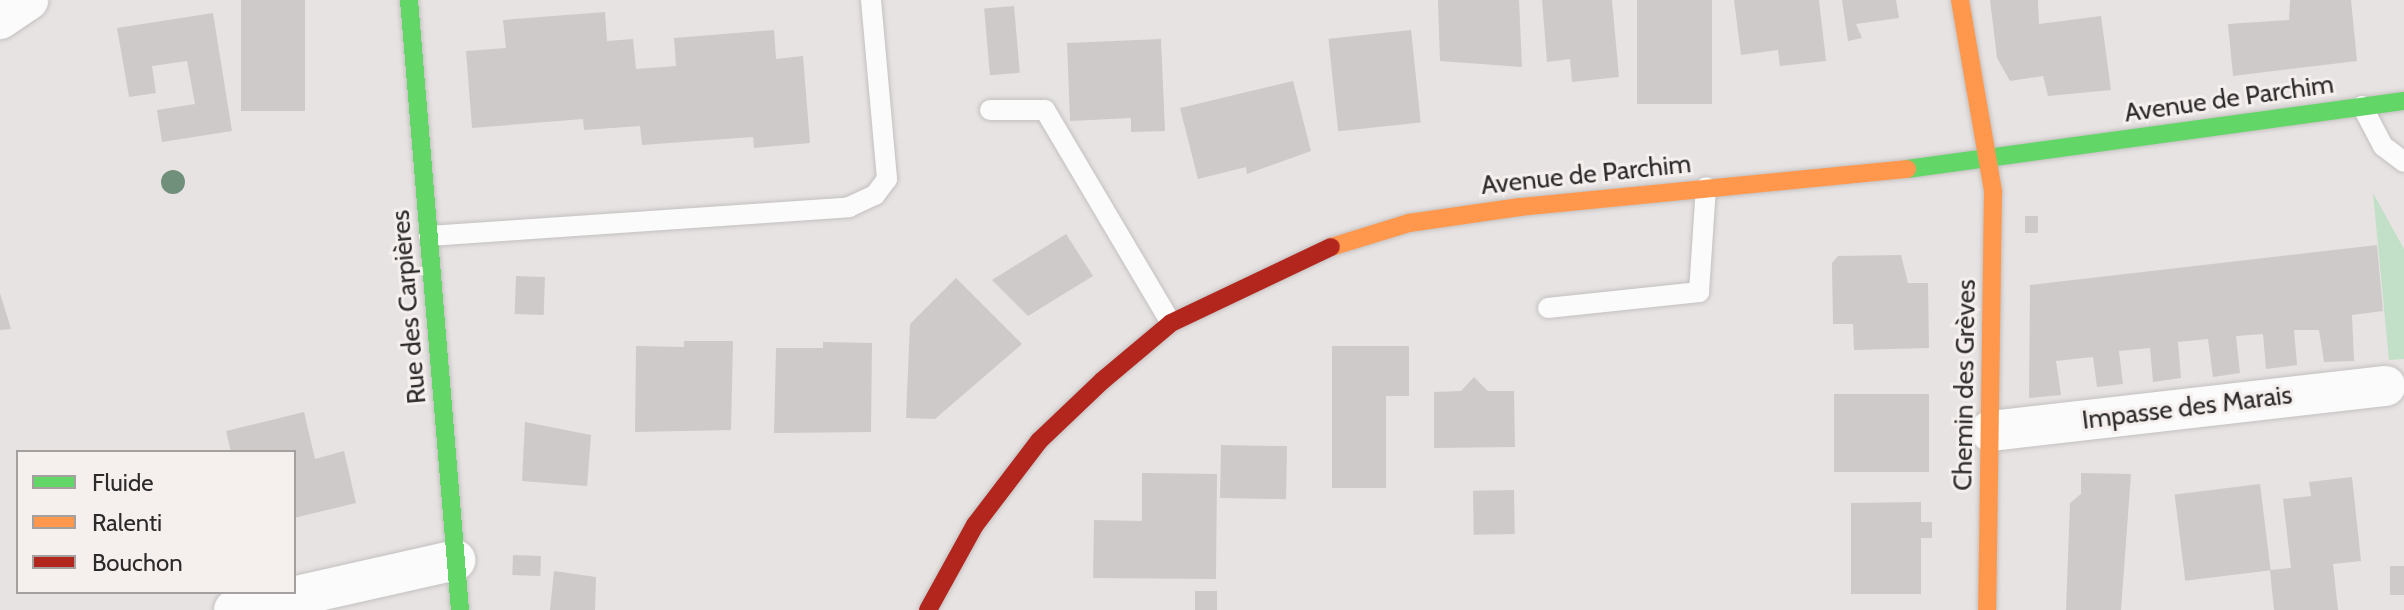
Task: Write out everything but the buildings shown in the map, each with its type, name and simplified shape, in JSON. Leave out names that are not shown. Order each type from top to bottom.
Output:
[{"type":"street","points":[[0,19],[28,0]]},
{"type":"street","name":"Rue des Carpières","points":[[409,0],[460,610]]},
{"type":"street","name":"Chemin des Grèves","points":[[1960,0],[1974,111],[1989,161],[1987,610]]},
{"type":"street","name":"Avenue de Parchim","points":[[928,610],[975,525],[1039,441],[1171,323],[1242,283],[1409,223],[1706,187],[1989,161],[2404,101]]},
{"type":"street","name":"Impasse des Marais","points":[[1990,431],[2385,386]]},
{"type":"street","points":[[234,610],[455,560]]},
{"type":"lane","points":[[429,236],[849,207],[875,195],[887,179],[871,0]]},
{"type":"lane","points":[[2362,106],[2383,146],[2404,162]]},
{"type":"lane","points":[[990,110],[1045,110],[1171,323]]},
{"type":"lane","points":[[1548,308],[1699,292],[1706,187]]},
{"type":"green space","points":[[2373,193],[2404,249],[2404,359],[2389,360]]},
{"type":"traffic: fast","points":[[409,0],[460,610]]},
{"type":"traffic: fast","points":[[1907,169],[2404,101]]},
{"type":"traffic: slow","points":[[1960,0],[1993,191],[1987,610]]},
{"type":"traffic: slow","points":[[1331,247],[1409,223],[1520,207],[1907,169]]},
{"type":"traffic: jam","points":[[928,610],[975,525],[1039,441],[1102,381],[1171,323],[1331,247]]}]
